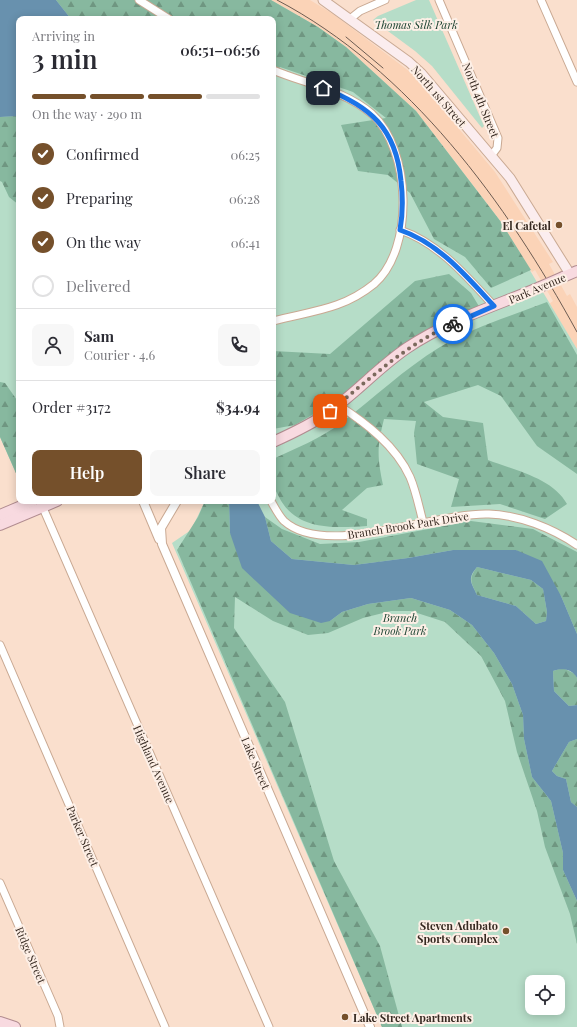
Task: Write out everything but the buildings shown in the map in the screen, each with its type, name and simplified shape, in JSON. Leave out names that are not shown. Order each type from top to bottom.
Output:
[{"type":"main road","name":"North 1st Street","points":[[325,0],[418,69],[491,156]]},
{"type":"main road","points":[[491,156],[513,183],[570,274]]},
{"type":"main road","name":"Park Avenue","points":[[276,441],[314,422],[338,405],[408,347],[436,332],[570,274]]},
{"type":"main road","points":[[0,515],[26,504]]},
{"type":"main road","points":[[0,525],[41,504]]},
{"type":"main road","points":[[0,1022],[15,1027]]},
{"type":"street","points":[[139,0],[164,16]]},
{"type":"street","points":[[350,19],[360,11],[385,0]]},
{"type":"street","name":"North 4th Street","points":[[439,0],[498,138],[497,148],[491,156]]},
{"type":"street","points":[[541,0],[577,82]]},
{"type":"street","points":[[276,71],[345,97],[366,109],[382,126],[393,144],[399,165],[403,202],[400,230],[388,266],[378,280],[365,290],[331,308],[276,320]]},
{"type":"street","points":[[400,230],[418,237],[433,247],[463,274],[494,306]]},
{"type":"street","points":[[338,405],[382,439],[402,463],[411,479],[423,522]]},
{"type":"street","name":"Highland Avenue","points":[[41,504],[269,1027]]},
{"type":"street","points":[[143,504],[162,544]]},
{"type":"street","name":"Lake Street","points":[[175,504],[161,528],[162,544],[370,1027]]},
{"type":"street","name":"Branch Brook Park Drive","points":[[273,504],[285,522],[302,530],[323,536],[358,535],[464,515],[489,514],[506,516],[539,525],[577,544]]},
{"type":"street","name":"Parker Street","points":[[0,645],[165,1027]]},
{"type":"street","name":"Ridge Street","points":[[0,883],[58,1016],[60,1027]]},
{"type":"shaded area","points":[[271,0],[310,0],[333,14],[413,74],[495,172],[553,262],[549,264],[567,296],[570,294],[577,307],[577,349],[549,304],[553,301],[535,270],[532,272],[501,222],[416,111],[346,47],[318,27]]},
{"type":"green space","name":"Branch Brook Park","points":[[0,0],[271,0],[318,27],[346,47],[416,111],[501,222],[577,349],[577,1027],[382,1027],[172,543],[191,530],[204,504],[276,504],[276,16],[16,16],[16,473],[0,437]]},
{"type":"green space","points":[[56,0],[271,0],[318,27],[346,47],[416,111],[501,222],[531,270],[491,288],[465,257],[434,239],[410,193],[388,175],[358,171],[341,125],[386,118],[353,92],[280,67],[276,72],[276,16],[69,16]]},
{"type":"green space","name":"Thomas Silk Park","points":[[416,0],[429,0],[484,126],[482,128],[432,66],[415,51],[373,20],[378,16]]},
{"type":"green space","points":[[16,116],[16,203],[9,197],[2,182],[0,181],[0,117]]},
{"type":"green space","points":[[449,274],[471,293],[480,308],[436,325],[400,348],[341,398],[295,425],[276,428],[276,351],[330,354],[415,281]]},
{"type":"green space","points":[[547,302],[577,355],[577,474],[537,446],[501,396],[478,385],[424,402],[443,417],[483,423],[488,460],[521,471],[543,481],[561,495],[567,504],[545,519],[500,504],[451,507],[459,479],[417,464],[414,433],[416,421],[384,419],[380,437],[379,452],[383,485],[367,488],[342,510],[367,519],[367,526],[330,527],[317,525],[306,522],[295,516],[286,508],[276,490],[276,458],[308,443],[333,429],[402,374],[440,347],[492,322]]},
{"type":"green space","points":[[0,382],[5,383],[16,399],[16,473],[0,437]]},
{"type":"green space","points":[[204,504],[229,504],[230,533],[330,621],[342,612],[368,604],[411,598],[450,610],[472,625],[494,653],[512,684],[523,715],[524,739],[532,777],[551,801],[563,853],[563,870],[577,901],[577,944],[570,914],[545,847],[537,811],[517,752],[505,701],[481,656],[445,622],[411,611],[391,611],[363,618],[328,633],[308,635],[273,621],[235,597],[234,628],[285,702],[334,861],[380,946],[402,1027],[382,1027],[177,550],[198,517]]},
{"type":"green space","points":[[265,517],[282,529],[320,544],[359,542],[471,521],[533,529],[577,552],[577,634],[561,596],[516,550],[453,550],[354,565],[292,559],[271,541]]},
{"type":"green space","points":[[477,567],[531,580],[543,589],[547,612],[546,621],[536,624],[516,606],[477,595],[471,578]]},
{"type":"green space","points":[[563,668],[575,674],[577,678],[577,705],[569,706],[554,691],[553,671]]},
{"type":"green space","points":[[577,739],[577,807],[571,802],[566,779],[557,776],[552,771],[569,742]]},
{"type":"water","points":[[0,0],[56,0],[69,16],[16,16],[16,116],[0,117]]},
{"type":"water","points":[[229,504],[258,504],[265,517],[271,541],[292,559],[354,565],[453,550],[516,550],[542,561],[561,596],[577,634],[577,678],[572,672],[566,670],[559,669],[553,671],[554,691],[569,706],[577,705],[577,739],[569,742],[552,771],[557,776],[566,779],[571,802],[577,807],[577,901],[563,870],[563,853],[551,801],[532,777],[524,739],[523,715],[512,684],[494,653],[472,625],[450,610],[411,598],[368,604],[342,612],[330,621],[321,623],[290,613],[242,568],[230,533]],"holes":[[[477,567],[531,580],[543,589],[547,612],[546,621],[536,624],[516,606],[477,595],[471,578]]]},
{"type":"tram line","points":[[277,0],[325,29],[370,63],[412,102],[450,144],[486,188],[519,235],[577,332]]},
{"type":"tram line","points":[[346,37],[383,68]]},
{"type":"way so far","points":[[330,411],[400,353],[417,342],[453,324]]},
{"type":"place","name":"El Cafetal","points":[[559,225]]},
{"type":"place","name":"Steven Adubato Sports Complex","points":[[506,931]]},
{"type":"place","name":"Lake Street Apartments","points":[[345,1017]]},
{"type":"route","points":[[323,88],[337,93],[359,105],[372,114],[386,131],[398,158],[400,172],[403,209],[400,230],[418,237],[433,247],[463,274],[494,306],[453,324]]}]
